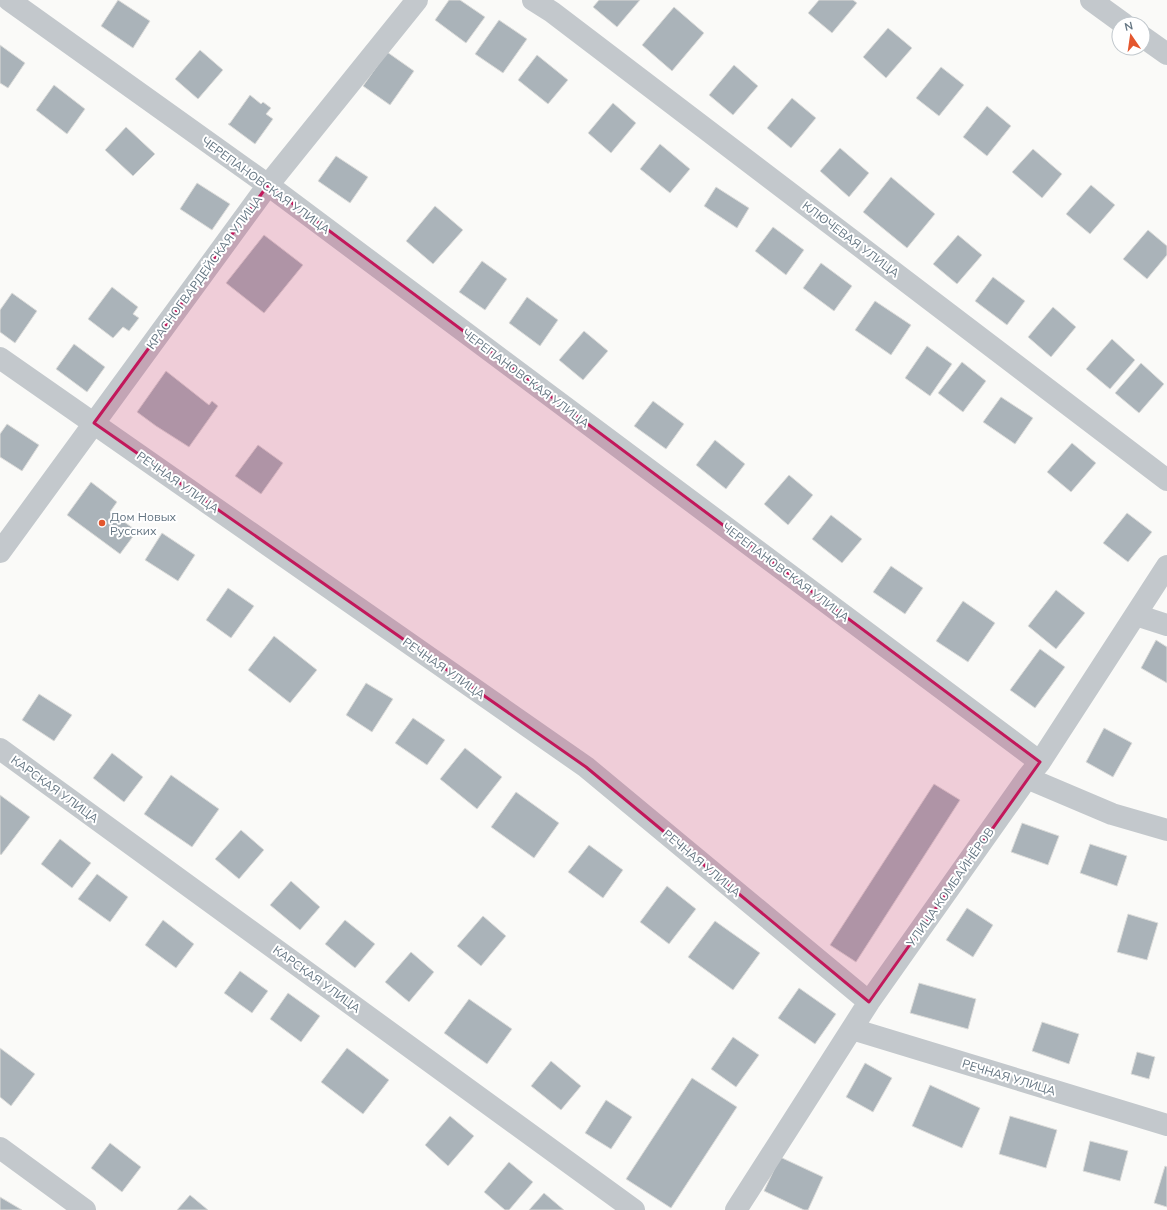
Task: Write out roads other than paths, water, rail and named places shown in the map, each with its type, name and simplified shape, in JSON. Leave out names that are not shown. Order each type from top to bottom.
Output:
[{"type":"street","name":"ЧЕРЕПАНОВСКАЯ УЛИЦА","points":[[9,0],[268,185],[1033,770],[1112,814],[1167,830]]},
{"type":"street","name":"КРАСНОГВАРДЕЙСКАЯ УЛИЦА","points":[[0,552],[268,185],[417,0]]},
{"type":"street","name":"КЛЮЧЕВАЯ УЛИЦА","points":[[533,0],[559,17],[1167,480]]},
{"type":"street","points":[[1091,0],[1113,16]]},
{"type":"street","points":[[1151,43],[1167,54]]},
{"type":"street","name":"РЕЧНАЯ УЛИЦА","points":[[0,358],[586,767],[869,1002]]},
{"type":"street","name":"УЛИЦА КОМБАЙНЁРОВ","points":[[736,1210],[869,1002],[1033,770],[1167,566]]},
{"type":"street","points":[[1136,615],[1167,625]]},
{"type":"street","name":"КАРСКАЯ УЛИЦА","points":[[0,749],[634,1210]]},
{"type":"street","name":"РЕЧНАЯ УЛИЦА","points":[[852,1029],[1167,1125]]},
{"type":"street","points":[[0,1148],[85,1210]]},
{"type":"place","name":"Дом Новых Русских","points":[[102,523]]}]
